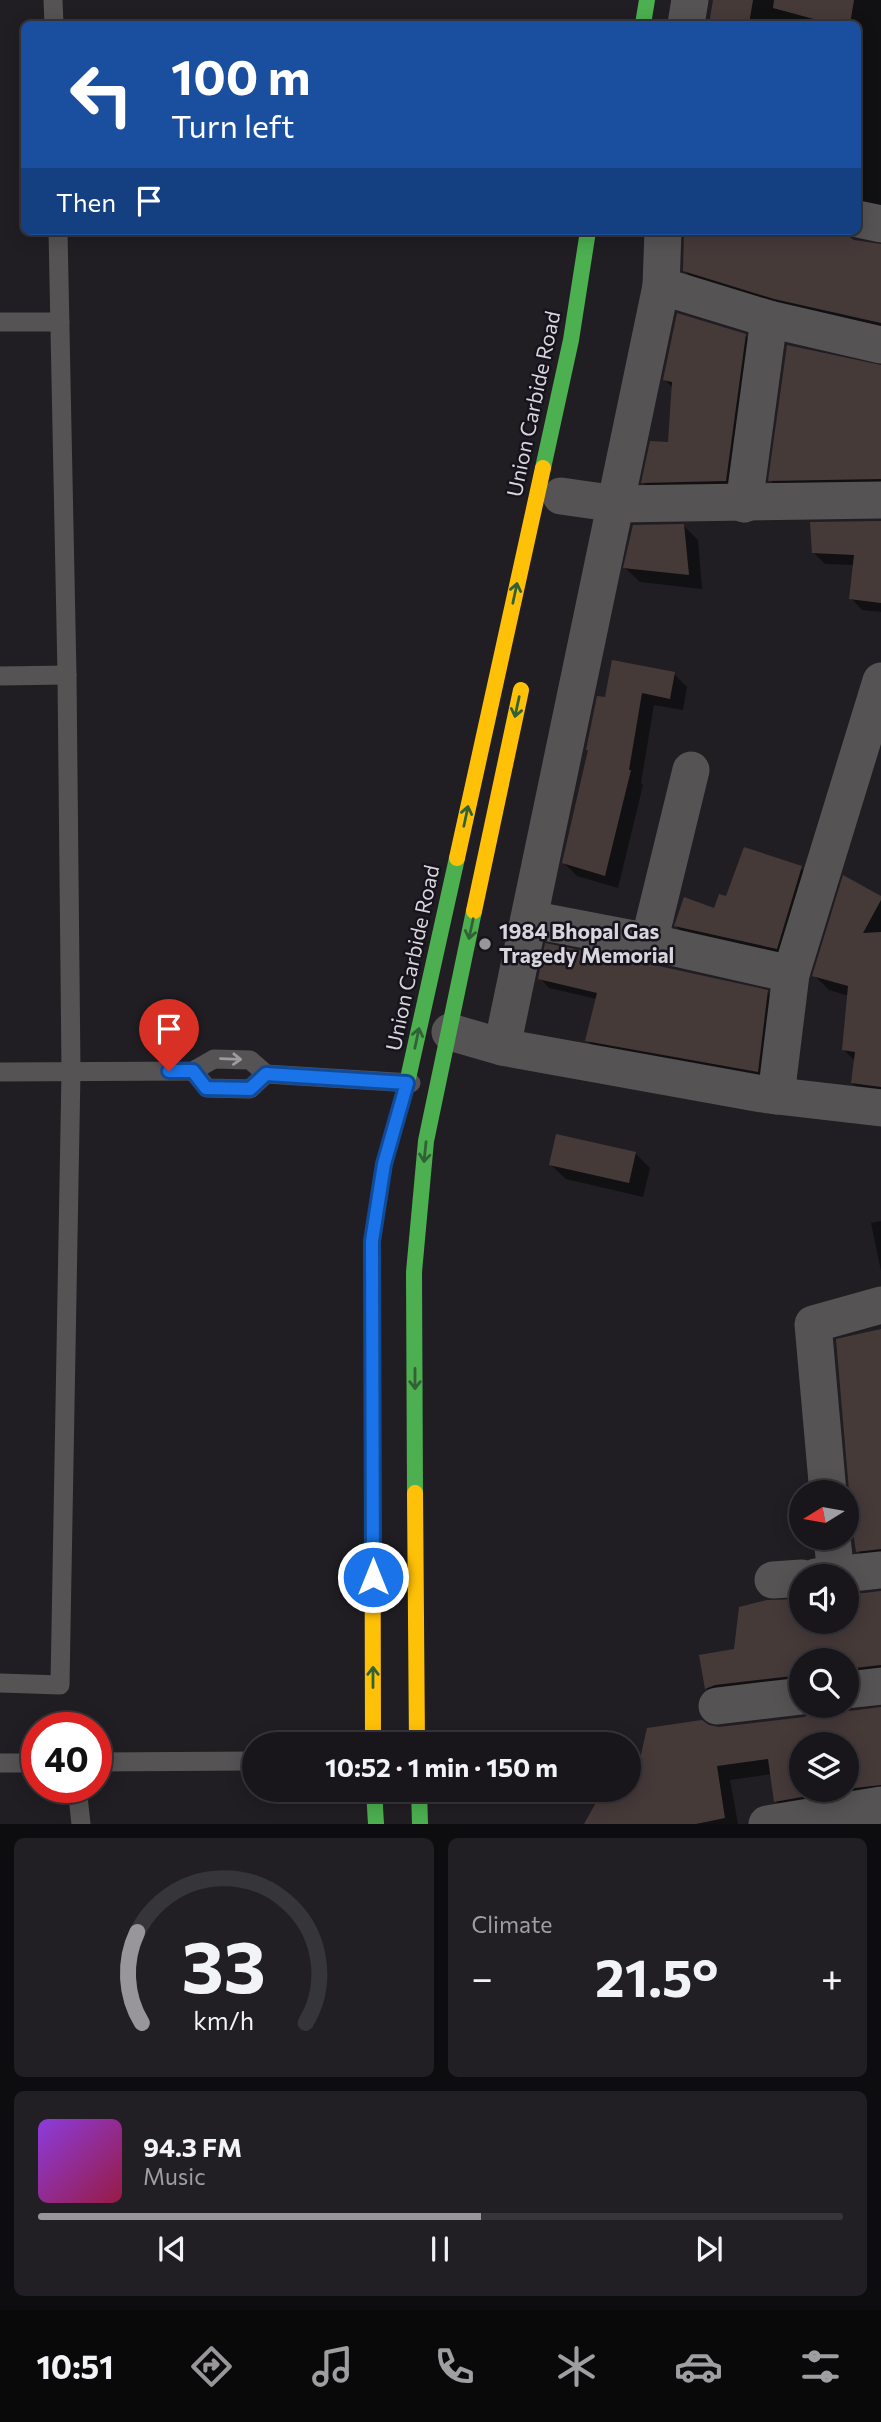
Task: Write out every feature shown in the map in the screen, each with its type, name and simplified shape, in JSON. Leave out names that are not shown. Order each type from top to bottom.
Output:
[{"type":"street","points":[[644,21],[647,0]]},
{"type":"street","points":[[687,21],[690,0]]},
{"type":"street","points":[[861,220],[881,224]]},
{"type":"street","name":"Union Carbide Road","points":[[373,1732],[372,1241],[384,1164],[407,1083],[571,340],[587,235]]},
{"type":"street","points":[[502,1047],[661,286],[663,235]]},
{"type":"street","points":[[661,286],[769,320],[881,345]]},
{"type":"street","points":[[744,503],[769,320]]},
{"type":"street","points":[[561,496],[617,504],[881,500]]},
{"type":"street","points":[[417,1732],[414,1272],[426,1141],[525,670]]},
{"type":"street","points":[[776,1096],[792,974],[881,681]]},
{"type":"street","points":[[649,942],[691,770]]},
{"type":"street","points":[[529,919],[792,974]]},
{"type":"street","points":[[450,1032],[502,1047],[776,1096],[881,1108]]},
{"type":"street","points":[[827,1480],[813,1324],[881,1305]]},
{"type":"street","points":[[859,1572],[881,1570]]},
{"type":"street","points":[[859,1689],[881,1686]]},
{"type":"street","points":[[717,1706],[789,1698]]},
{"type":"street","points":[[375,1802],[376,1824]]},
{"type":"street","points":[[419,1802],[420,1824]]},
{"type":"street","points":[[767,1824],[881,1805]]},
{"type":"lane","points":[[53,0],[54,21]]},
{"type":"lane","points":[[0,1683],[60,1685],[71,1070],[67,675],[58,235]]},
{"type":"lane","points":[[0,322],[60,322]]},
{"type":"lane","points":[[0,676],[67,675]]},
{"type":"lane","points":[[0,1072],[193,1071],[214,1059],[250,1060],[266,1074],[436,1085]]},
{"type":"lane","points":[[193,1071],[206,1088],[250,1089],[266,1074]]},
{"type":"lane","points":[[112,1762],[242,1761]]},
{"type":"lane","points":[[0,1763],[21,1763]]},
{"type":"lane","points":[[79,1803],[81,1824]]},
{"type":"building","points":[[713,0],[753,0],[750,21],[710,21]]},
{"type":"building","points":[[774,0],[854,0],[850,21],[821,21],[773,8]]},
{"type":"building","points":[[684,235],[847,235],[854,240],[881,244],[881,323],[774,299],[683,271]]},
{"type":"building","points":[[677,313],[746,334],[726,481],[641,483],[650,441],[668,442],[672,382],[663,380]]},
{"type":"building","points":[[787,345],[881,365],[881,479],[768,481]]},
{"type":"building","points":[[881,521],[881,603],[849,599],[854,555],[812,553],[810,522]]},
{"type":"building","points":[[684,524],[689,575],[623,568],[633,525]]},
{"type":"building","points":[[612,660],[675,672],[670,699],[642,693],[631,770],[605,876],[562,863],[588,750],[597,696],[605,697]]},
{"type":"building","points":[[744,847],[802,866],[777,949],[674,926],[684,897],[714,908],[719,894],[726,896]]},
{"type":"building","points":[[843,875],[881,896],[863,933],[881,932],[881,1087],[851,1083],[855,1052],[842,1050],[848,986],[812,976]]},
{"type":"building","points":[[545,943],[768,990],[758,1072],[585,1041],[597,993],[538,979]]},
{"type":"building","points":[[556,1134],[636,1152],[629,1183],[549,1165]]},
{"type":"building","points":[[881,1329],[881,1549],[856,1552],[859,1550],[859,1480],[848,1480],[836,1339]]},
{"type":"building","points":[[881,1591],[881,1665],[859,1668],[859,1648],[789,1648],[789,1676],[715,1685],[705,1689],[699,1655],[734,1649],[739,1607],[767,1600],[789,1599],[789,1634],[859,1634],[859,1594]]},
{"type":"building","points":[[881,1707],[881,1785],[859,1788],[859,1732],[789,1732],[789,1799],[774,1802],[768,1759],[717,1766],[725,1818],[696,1824],[584,1824],[596,1802],[641,1802],[641,1754],[647,1728],[702,1720],[719,1727],[796,1718],[859,1718],[859,1710]]},
{"type":"traffic: fast","points":[[644,21],[647,0]]},
{"type":"traffic: fast","points":[[543,468],[571,340],[587,235]]},
{"type":"traffic: fast","points":[[372,1280],[372,1241],[384,1164],[407,1083],[457,858]]},
{"type":"traffic: fast","points":[[415,1493],[414,1272],[426,1141],[474,911]]},
{"type":"traffic: fast","points":[[375,1802],[376,1824]]},
{"type":"traffic: fast","points":[[419,1802],[420,1824]]},
{"type":"traffic: slow","points":[[457,858],[543,468]]},
{"type":"traffic: slow","points":[[474,911],[521,690]]},
{"type":"traffic: slow","points":[[372,1280],[373,1732]]},
{"type":"traffic: slow","points":[[415,1493],[417,1732]]},
{"type":"place","name":"1984 Bhopal Gas Tragedy Memorial","points":[[485,944]]},
{"type":"route","points":[[169,1071],[193,1071],[206,1088],[250,1089],[266,1074],[407,1083],[384,1164],[372,1241],[373,1577]]}]
